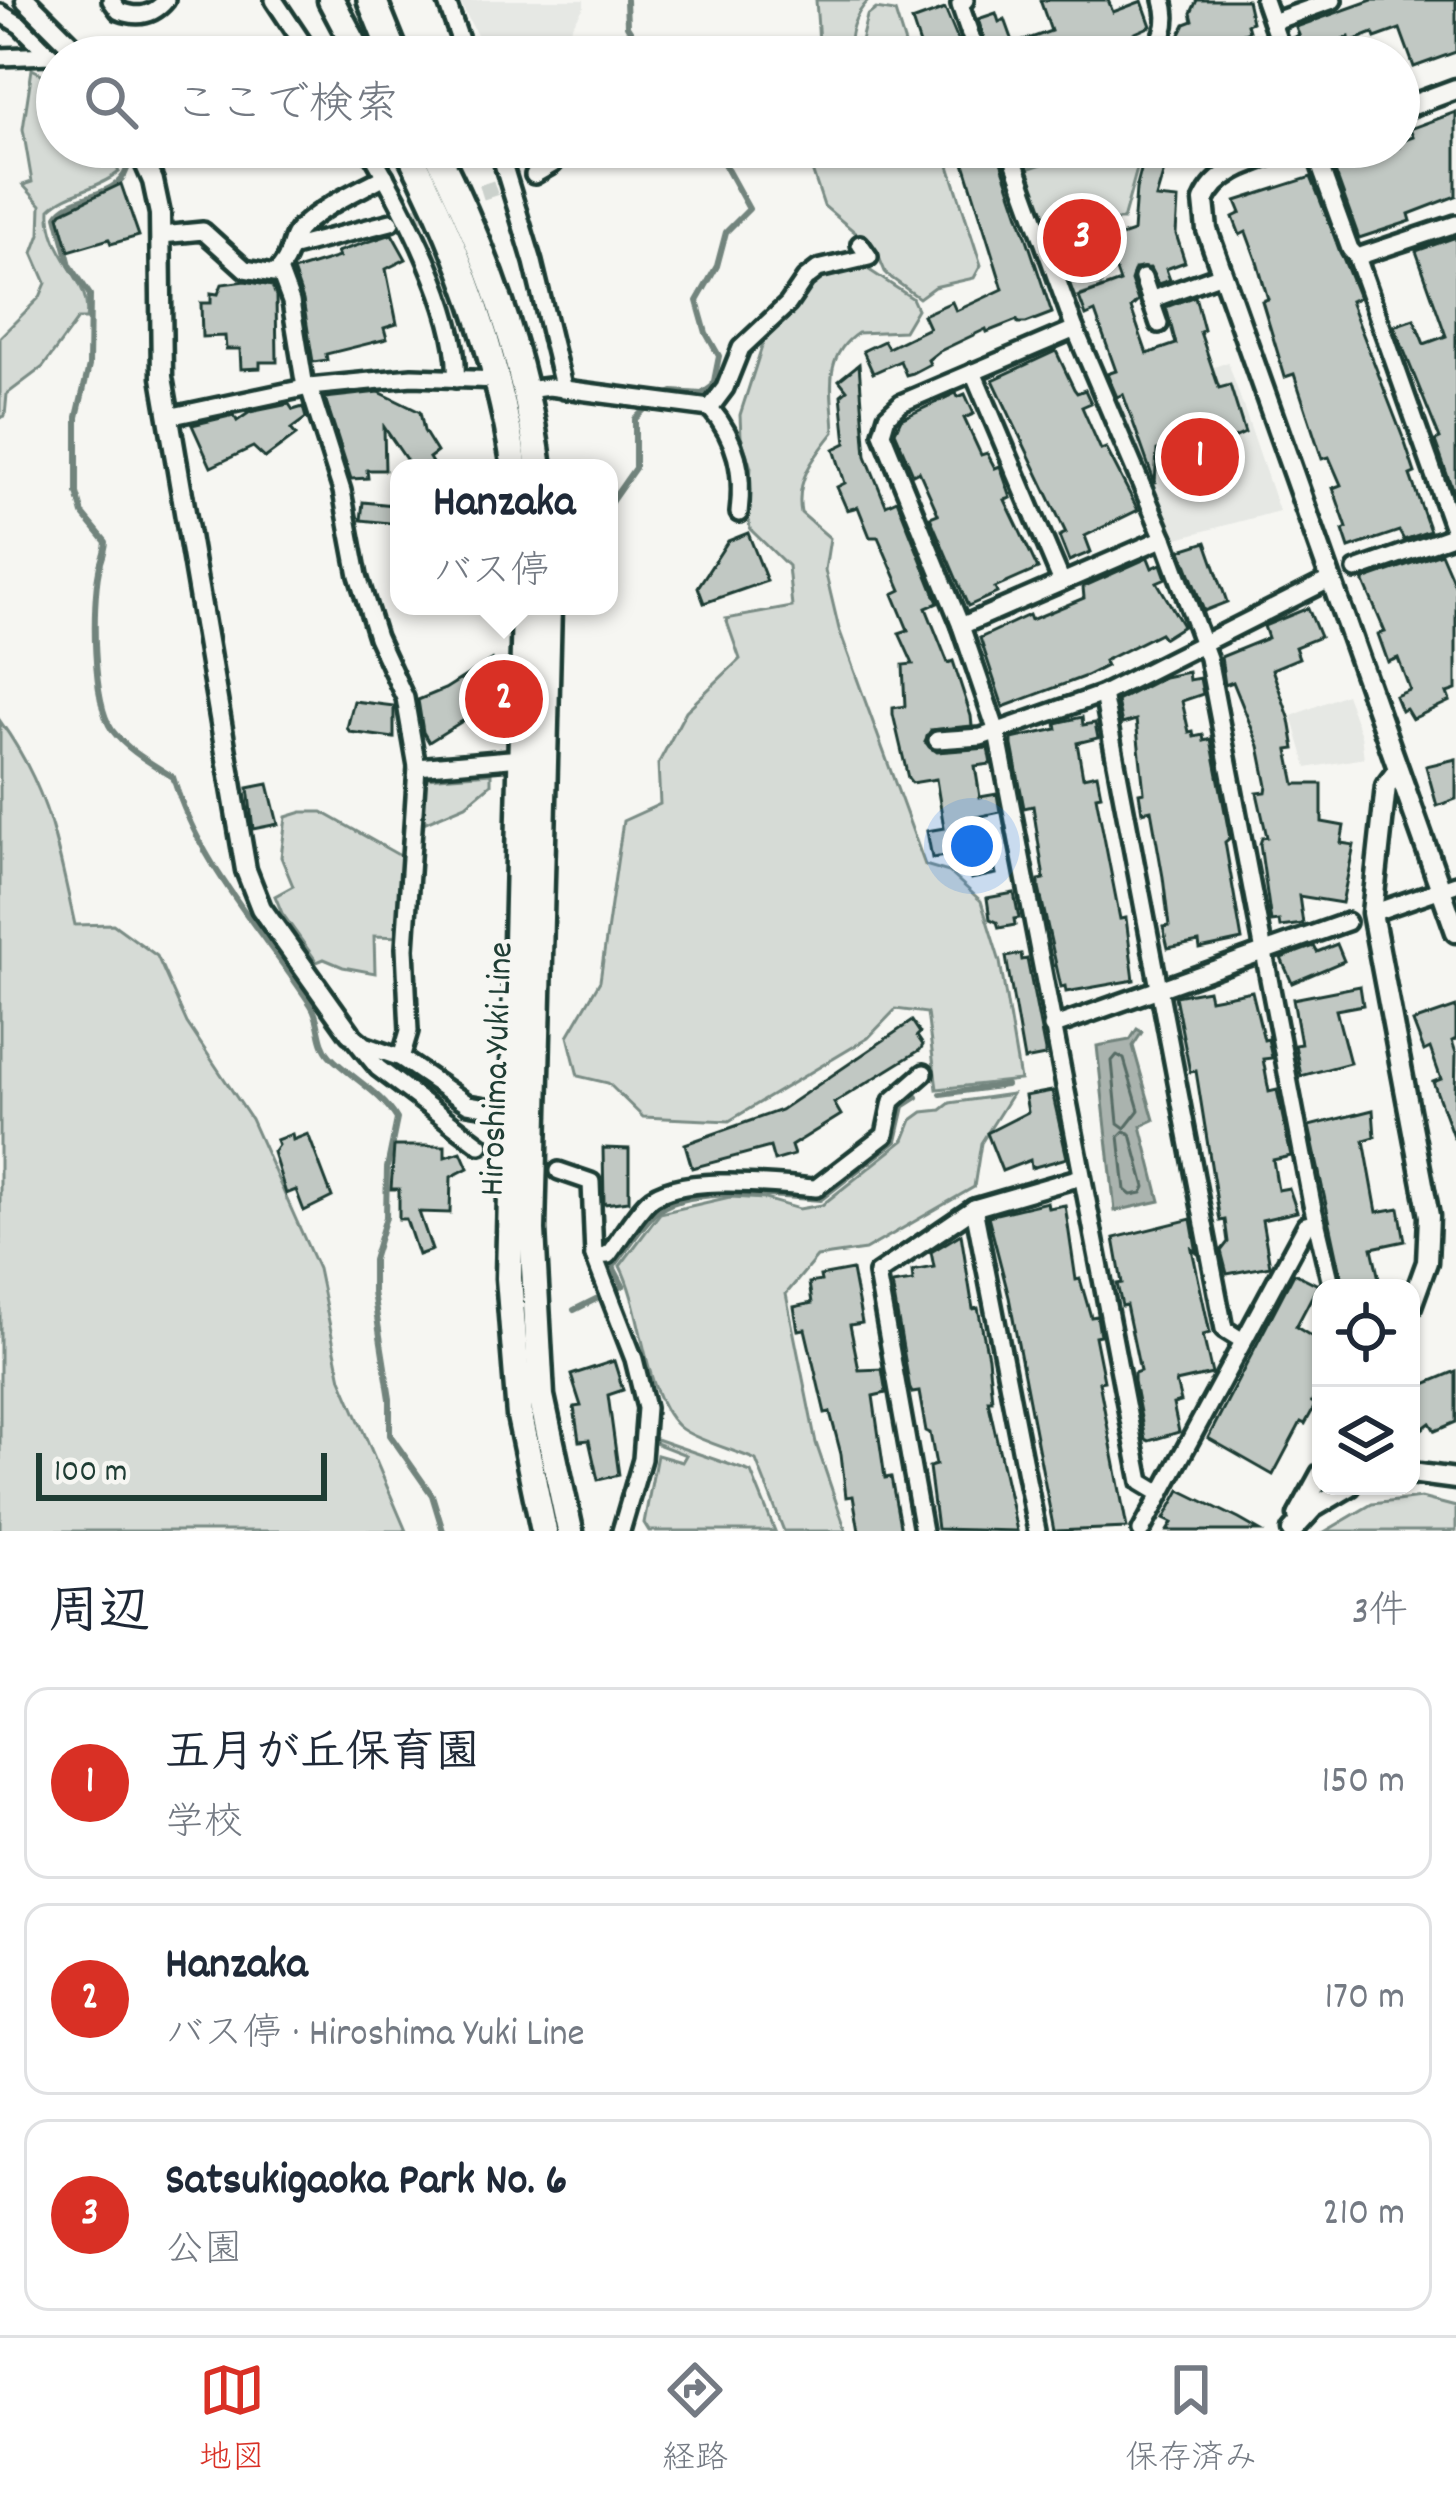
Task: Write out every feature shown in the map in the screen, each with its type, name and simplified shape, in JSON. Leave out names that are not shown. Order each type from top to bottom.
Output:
[{"type":"highway","points":[[372,0],[384,36]]},
{"type":"main road","points":[[331,0],[350,36]]},
{"type":"main road","points":[[356,0],[378,36]]},
{"type":"main road","points":[[417,168],[467,277],[500,380],[513,459]]},
{"type":"main road","points":[[444,168],[484,254],[526,390],[538,459]]},
{"type":"main road","name":"Hiroshima Yuki Line","points":[[524,615],[508,1220],[513,1348],[528,1459],[544,1531]]},
{"type":"main road","name":"Hiroshima Yuki Line","points":[[548,615],[532,1270],[542,1396],[570,1531]]},
{"type":"street","points":[[26,0],[62,36]]},
{"type":"street","points":[[111,0],[119,11],[137,15],[154,11],[166,0]]},
{"type":"street","points":[[274,0],[298,36]]},
{"type":"street","points":[[446,0],[459,36]]},
{"type":"street","points":[[965,0],[960,5],[971,36]]},
{"type":"street","points":[[1162,0],[1166,19],[1162,36]]},
{"type":"street","points":[[1264,0],[1277,36]]},
{"type":"street","points":[[1272,22],[1333,0]]},
{"type":"street","points":[[0,13],[36,41]]},
{"type":"street","points":[[0,57],[36,58]]},
{"type":"street","points":[[1420,102],[1456,89]]},
{"type":"street","points":[[146,168],[157,194],[162,235],[159,336],[168,417],[246,870],[266,916],[378,1068],[480,1145]]},
{"type":"street","points":[[380,168],[440,302],[458,356],[456,379]]},
{"type":"street","points":[[504,168],[564,390]]},
{"type":"street","points":[[534,175],[546,168]]},
{"type":"street","points":[[1017,168],[1075,329],[1164,538],[1202,643],[1330,1279]]},
{"type":"street","points":[[1241,168],[1206,195],[1208,230],[1398,770],[1448,887],[1456,932]]},
{"type":"street","points":[[1321,168],[1456,536],[1356,570]]},
{"type":"street","points":[[162,235],[198,230],[245,269],[268,274],[279,271],[302,226],[385,176]]},
{"type":"street","points":[[294,247],[392,222]]},
{"type":"street","points":[[1357,257],[1456,224]]},
{"type":"street","points":[[710,408],[719,401],[741,348],[788,304],[814,271],[869,257],[860,244]]},
{"type":"street","points":[[279,271],[291,302],[307,387],[342,491],[364,597],[405,698],[417,767],[405,948],[410,1031],[401,1058]]},
{"type":"street","points":[[1150,299],[1222,274]]},
{"type":"street","points":[[1143,278],[1159,324]]},
{"type":"street","points":[[1075,329],[896,406],[884,421],[882,433],[961,626],[997,732],[1141,1482],[1161,1494]]},
{"type":"street","points":[[973,372],[1062,582]]},
{"type":"street","points":[[168,417],[307,387],[412,376],[500,380]]},
{"type":"street","points":[[526,390],[564,390],[710,408],[738,457],[739,513]]},
{"type":"street","points":[[961,626],[1164,538]]},
{"type":"street","points":[[938,740],[997,732],[1102,694],[1331,580]]},
{"type":"street","points":[[1102,694],[1224,1329],[1243,1342]]},
{"type":"street","points":[[417,767],[521,758]]},
{"type":"street","points":[[1398,770],[1386,787],[1372,913],[1429,1216],[1427,1262],[1420,1281]]},
{"type":"street","points":[[1372,913],[1448,887]]},
{"type":"street","points":[[1052,1027],[1346,922]]},
{"type":"street","points":[[350,1033],[364,1045],[401,1058],[468,1104],[510,1111]]},
{"type":"street","points":[[593,1256],[608,1255],[650,1199],[671,1190],[734,1181],[816,1188],[885,1135],[892,1101],[924,1073]]},
{"type":"street","points":[[559,1171],[591,1182],[593,1256],[634,1359],[646,1408],[642,1459],[621,1531]]},
{"type":"street","points":[[923,1531],[876,1278],[882,1269],[974,1208],[1082,1177]]},
{"type":"street","points":[[974,1208],[1037,1531]]},
{"type":"street","points":[[1141,1531],[1306,1226],[1317,1222]]},
{"type":"street","points":[[1420,1474],[1456,1479]]},
{"type":"street","points":[[1291,1531],[1312,1492]]},
{"type":"street","points":[[1291,1531],[1329,1495]]},
{"type":"shaded area","points":[[584,0],[584,7],[565,36],[477,36],[460,2]]},
{"type":"shaded area","points":[[816,0],[869,0],[851,36],[819,36]]},
{"type":"shaded area","points":[[876,9],[895,12],[902,36],[862,36],[867,16]]},
{"type":"shaded area","points":[[32,69],[36,71],[36,168],[117,168],[119,172],[50,209],[55,240],[83,292],[86,319],[78,319],[43,367],[7,394],[5,416],[0,418],[0,337],[40,297],[46,283],[33,253],[40,234],[41,205],[23,185],[32,182],[23,129]]},
{"type":"shaded area","points":[[811,168],[950,168],[981,265],[974,278],[934,287],[919,298],[886,274],[876,250],[824,206]]},
{"type":"shaded area","points":[[1137,168],[1123,220],[1117,220],[1100,289],[1073,298],[1027,169]]},
{"type":"shaded area","points":[[863,266],[912,298],[917,309],[904,331],[858,333],[838,353],[832,378],[834,432],[804,479],[801,513],[830,538],[825,570],[839,629],[925,865],[949,872],[981,901],[1000,962],[1020,1080],[937,1089],[927,1013],[896,1009],[868,1038],[729,1121],[643,1117],[608,1083],[578,1076],[568,1036],[600,981],[623,821],[660,804],[658,764],[686,711],[740,659],[726,619],[792,607],[788,566],[750,529],[751,468],[740,415],[766,334],[794,312],[815,279]]},
{"type":"shaded area","points":[[1228,362],[1279,511],[1174,539],[1117,403]]},
{"type":"shaded area","points":[[1346,694],[1364,758],[1307,768],[1292,716]]},
{"type":"shaded area","points":[[0,721],[41,794],[75,925],[113,924],[157,956],[187,1023],[251,1119],[318,1269],[341,1379],[406,1531],[0,1531]]},
{"type":"shaded area","points":[[491,773],[491,784],[466,805],[419,825],[426,778]]},
{"type":"shaded area","points":[[322,812],[404,858],[403,937],[374,936],[375,973],[324,959],[317,962],[282,913],[275,896],[293,886],[281,857],[286,817]]},
{"type":"shaded area","points":[[1012,1094],[981,1143],[974,1187],[865,1250],[817,1257],[786,1294],[816,1443],[846,1531],[784,1531],[756,1460],[685,1431],[666,1411],[620,1266],[660,1213],[730,1197],[765,1199],[799,1209],[822,1205],[904,1140],[912,1120],[923,1112]]},
{"type":"shaded area","points":[[656,1439],[751,1472],[775,1531],[649,1531],[644,1523],[657,1455],[682,1462],[686,1455],[655,1443]]},
{"type":"shaded area","points":[[1421,1498],[1456,1507],[1456,1531],[1326,1531],[1372,1504]]},
{"type":"water","points":[[1137,1029],[1142,1032],[1133,1046],[1154,1120],[1141,1126],[1160,1201],[1115,1211],[1097,1046],[1130,1040]]},
{"type":"building","points":[[1040,0],[1108,0],[1113,12],[1142,1],[1151,26],[1128,36],[1037,36],[1051,31]]},
{"type":"building","points":[[1197,0],[1247,0],[1252,22],[1247,24],[1249,31],[1236,36],[1179,36],[1185,24],[1193,21]]},
{"type":"building","points":[[1372,0],[1456,0],[1456,52],[1420,65],[1420,36],[1403,36],[1400,29],[1381,36],[1297,36],[1296,27]]},
{"type":"building","points":[[945,9],[956,36],[917,36],[912,21]]},
{"type":"building","points":[[996,13],[999,22],[1005,19],[1011,36],[983,36],[978,19]]},
{"type":"building","points":[[1456,112],[1456,196],[1409,214],[1411,221],[1359,238],[1334,168],[1420,168],[1420,125]]},
{"type":"building","points":[[966,168],[1003,168],[1052,313],[986,329],[938,352],[928,360],[930,364],[913,373],[906,375],[900,361],[873,373],[863,351],[884,341],[888,348],[929,328],[923,315],[952,302],[956,311],[1003,289]]},
{"type":"building","points":[[1142,168],[1165,168],[1156,198],[1178,200],[1176,234],[1185,262],[1166,269],[1170,280],[1158,284],[1150,268],[1135,269],[1131,281],[1138,301],[1131,308],[1147,354],[1176,344],[1166,307],[1195,296],[1204,330],[1200,332],[1219,388],[1230,385],[1245,433],[1216,446],[1210,431],[1157,450],[1155,484],[1123,394],[1117,397],[1107,374],[1116,371],[1095,312],[1086,316],[1079,297],[1120,282],[1112,245],[1120,242],[1118,237],[1133,232]]},
{"type":"building","points":[[1311,177],[1359,298],[1350,301],[1405,443],[1415,473],[1410,475],[1430,531],[1404,540],[1399,531],[1349,548],[1333,488],[1341,485],[1329,457],[1322,459],[1294,374],[1285,377],[1262,301],[1268,299],[1257,262],[1246,232],[1240,235],[1233,217],[1241,213],[1236,201]]},
{"type":"building","points":[[121,184],[139,236],[69,251],[59,216],[62,212]]},
{"type":"building","points":[[392,234],[406,259],[386,269],[397,324],[384,328],[387,339],[326,354],[327,360],[313,362],[293,271]]},
{"type":"building","points":[[1456,237],[1454,494],[1435,441],[1440,439],[1394,326],[1414,319],[1424,344],[1446,336],[1416,251]]},
{"type":"building","points":[[245,281],[272,286],[276,296],[277,362],[260,362],[260,368],[241,369],[240,349],[226,349],[225,336],[202,337],[201,303],[211,303],[211,293],[218,294],[222,284]]},
{"type":"building","points":[[1056,351],[1074,389],[1077,393],[1085,390],[1091,403],[1082,407],[1101,450],[1106,448],[1138,510],[1085,536],[1091,552],[1069,561],[1059,536],[1066,533],[993,380]]},
{"type":"building","points":[[859,364],[866,456],[886,505],[897,500],[938,603],[926,608],[948,663],[953,661],[971,716],[972,726],[931,730],[925,742],[937,752],[988,748],[991,764],[975,766],[980,797],[997,794],[1000,812],[972,818],[979,851],[932,858],[927,831],[944,828],[936,779],[912,783],[908,778],[893,714],[893,708],[905,706],[903,665],[913,664],[899,633],[908,630],[893,594],[901,590],[878,537],[870,537],[858,507],[847,510],[837,487],[845,483],[834,449],[846,443],[841,395],[847,390],[839,380]]},
{"type":"building","points":[[379,392],[420,412],[424,431],[437,452],[430,459],[406,459],[384,427],[385,470],[367,470],[368,478],[351,479],[325,398]]},
{"type":"building","points":[[956,393],[958,397],[965,394],[974,414],[964,418],[981,455],[987,453],[995,468],[1000,466],[1011,498],[1005,500],[1038,569],[968,606],[930,517],[938,514],[895,432],[901,419]]},
{"type":"building","points":[[289,404],[293,410],[303,407],[306,418],[291,429],[296,435],[265,458],[253,447],[211,467],[192,425],[234,415],[237,421],[250,412]]},
{"type":"building","points":[[363,502],[390,505],[390,523],[361,520]]},
{"type":"building","points":[[748,533],[767,581],[704,603],[698,587],[728,541]]},
{"type":"building","points":[[1206,542],[1227,602],[1204,611],[1181,550]]},
{"type":"building","points":[[1441,553],[1456,588],[1456,690],[1447,693],[1450,701],[1412,719],[1406,709],[1401,711],[1395,696],[1410,690],[1398,658],[1388,662],[1378,634],[1385,632],[1363,580]]},
{"type":"building","points":[[1148,558],[1152,568],[1161,564],[1166,578],[1157,582],[1183,626],[1104,661],[1106,666],[1086,676],[1003,707],[980,638],[1029,615],[1031,620],[1084,598],[1083,587]]},
{"type":"building","points":[[1308,608],[1320,637],[1295,647],[1299,658],[1272,669],[1290,720],[1295,749],[1288,750],[1295,784],[1322,784],[1322,822],[1344,826],[1341,843],[1354,845],[1342,903],[1299,896],[1303,924],[1280,927],[1279,921],[1271,922],[1260,844],[1267,837],[1257,793],[1266,792],[1267,786],[1259,746],[1233,682],[1225,685],[1221,657],[1268,638],[1264,626]]},
{"type":"building","points":[[491,660],[493,702],[429,742],[418,700]]},
{"type":"building","points":[[1188,672],[1189,680],[1200,678],[1203,694],[1182,701],[1189,732],[1194,737],[1203,735],[1204,741],[1211,739],[1230,838],[1225,842],[1242,940],[1200,949],[1199,942],[1168,948],[1163,877],[1151,810],[1142,812],[1139,793],[1144,792],[1136,720],[1122,724],[1117,701],[1164,677]]},
{"type":"building","points":[[354,701],[394,706],[394,738],[350,732]]},
{"type":"building","points":[[1082,717],[1083,725],[1095,723],[1098,738],[1077,743],[1083,777],[1097,774],[1101,795],[1096,796],[1120,919],[1126,918],[1134,980],[1066,992],[1039,888],[1039,880],[1044,879],[1033,806],[1024,808],[1012,739],[1057,729],[1056,723]]},
{"type":"building","points":[[1456,759],[1456,799],[1437,806],[1426,766]]},
{"type":"building","points":[[268,784],[278,824],[253,829],[248,788]]},
{"type":"building","points":[[992,855],[996,874],[971,879],[967,860]]},
{"type":"building","points":[[1014,893],[1019,918],[1014,919],[1015,925],[999,928],[990,919],[987,898]]},
{"type":"building","points":[[1337,944],[1344,961],[1292,983],[1281,958],[1314,946],[1317,952]]},
{"type":"building","points":[[1021,954],[1022,960],[1027,959],[1045,1051],[1045,1056],[1024,1060],[1006,957]]},
{"type":"building","points":[[1360,986],[1363,1005],[1336,1010],[1350,1063],[1301,1076],[1293,999]]},
{"type":"building","points":[[1208,990],[1210,999],[1252,991],[1272,1058],[1263,1059],[1269,1092],[1277,1090],[1291,1156],[1273,1160],[1278,1190],[1289,1188],[1297,1212],[1262,1220],[1270,1266],[1227,1274],[1221,1251],[1228,1242],[1225,1220],[1220,1221],[1196,1071],[1190,1072],[1175,996]]},
{"type":"building","points":[[1456,1007],[1454,1139],[1433,1082],[1441,1079],[1430,1048],[1424,1051],[1413,1022]]},
{"type":"building","points":[[912,1021],[920,1033],[920,1050],[834,1103],[841,1115],[791,1146],[794,1155],[774,1161],[770,1147],[692,1168],[685,1144],[781,1110]]},
{"type":"building","points":[[1052,1091],[1067,1158],[1031,1168],[1030,1160],[1002,1171],[987,1133],[1028,1112],[1025,1096]]},
{"type":"building","points":[[1373,1110],[1375,1137],[1364,1140],[1377,1212],[1399,1208],[1405,1241],[1372,1248],[1379,1279],[1342,1279],[1309,1126]]},
{"type":"building","points":[[292,1134],[293,1140],[308,1134],[332,1197],[304,1211],[296,1190],[286,1194],[273,1152],[276,1140]]},
{"type":"building","points":[[394,1146],[445,1146],[445,1157],[461,1152],[468,1168],[451,1177],[450,1213],[419,1212],[432,1250],[418,1255],[406,1219],[399,1219],[399,1189],[391,1189]]},
{"type":"building","points":[[603,1148],[629,1149],[629,1201],[604,1204]]},
{"type":"building","points":[[1047,1202],[1048,1208],[1065,1205],[1076,1280],[1080,1279],[1091,1317],[1097,1316],[1100,1335],[1095,1336],[1104,1381],[1099,1382],[1127,1528],[1054,1531],[1009,1297],[988,1216]]},
{"type":"building","points":[[1191,1219],[1197,1253],[1192,1249],[1210,1333],[1203,1335],[1212,1374],[1176,1382],[1181,1402],[1173,1404],[1179,1432],[1149,1441],[1134,1381],[1134,1373],[1140,1371],[1117,1284],[1122,1283],[1114,1238]]},
{"type":"building","points":[[961,1234],[973,1309],[978,1308],[988,1357],[992,1400],[988,1400],[1017,1531],[937,1529],[929,1467],[936,1465],[930,1433],[919,1392],[910,1389],[892,1284],[913,1281],[912,1271],[934,1267],[931,1252]]},
{"type":"building","points":[[852,1270],[862,1323],[850,1325],[859,1370],[882,1369],[886,1393],[873,1396],[885,1478],[891,1477],[901,1531],[859,1531],[853,1496],[846,1497],[841,1454],[830,1412],[825,1413],[805,1329],[798,1330],[794,1307],[812,1303],[809,1283]]},
{"type":"building","points":[[1294,1273],[1312,1282],[1312,1296],[1296,1327],[1312,1337],[1312,1411],[1305,1424],[1301,1422],[1273,1475],[1208,1438]]},
{"type":"building","points":[[614,1361],[623,1390],[608,1395],[619,1475],[598,1480],[589,1440],[579,1441],[574,1407],[581,1406],[571,1375]]},
{"type":"building","points":[[1456,1371],[1456,1422],[1435,1431],[1430,1423],[1420,1430],[1420,1386]]},
{"type":"building","points":[[1180,1490],[1260,1531],[1167,1531],[1172,1523],[1164,1519]]},
{"type":"waterway","points":[[626,0],[627,26],[633,36]]},
{"type":"waterway","points":[[126,168],[114,186],[72,203],[57,216],[70,265],[90,295],[89,366],[77,417],[77,493],[83,514],[106,542],[95,605],[95,652],[105,716],[118,737],[173,777],[215,867],[311,1005],[326,1050],[397,1119],[387,1168],[386,1217],[373,1260],[373,1292],[390,1399],[390,1435],[432,1495],[443,1531]]},
{"type":"waterway","points":[[661,397],[673,392],[702,394],[713,386],[719,356],[697,301],[717,266],[726,232],[749,209],[726,168]]},
{"type":"waterway","points":[[618,492],[635,468],[635,419],[650,404]]},
{"type":"waterway","points":[[941,1094],[1006,1085]]},
{"type":"waterway","points":[[618,1288],[623,1286],[613,1267],[648,1220],[668,1205],[733,1194],[820,1199],[895,1141],[903,1106],[917,1097]]},
{"type":"waterway","points":[[574,1310],[596,1299]]},
{"type":"tunnel","points":[[394,221],[534,175]]},
{"type":"tunnel","points":[[480,1145],[559,1171]]},
{"type":"place","name":"Satsukigaoka Park No. 6","points":[[1082,238]]},
{"type":"place","name":"五月が丘保育園","points":[[1200,457]]},
{"type":"place","name":"Hanzaka","points":[[504,699]]}]
